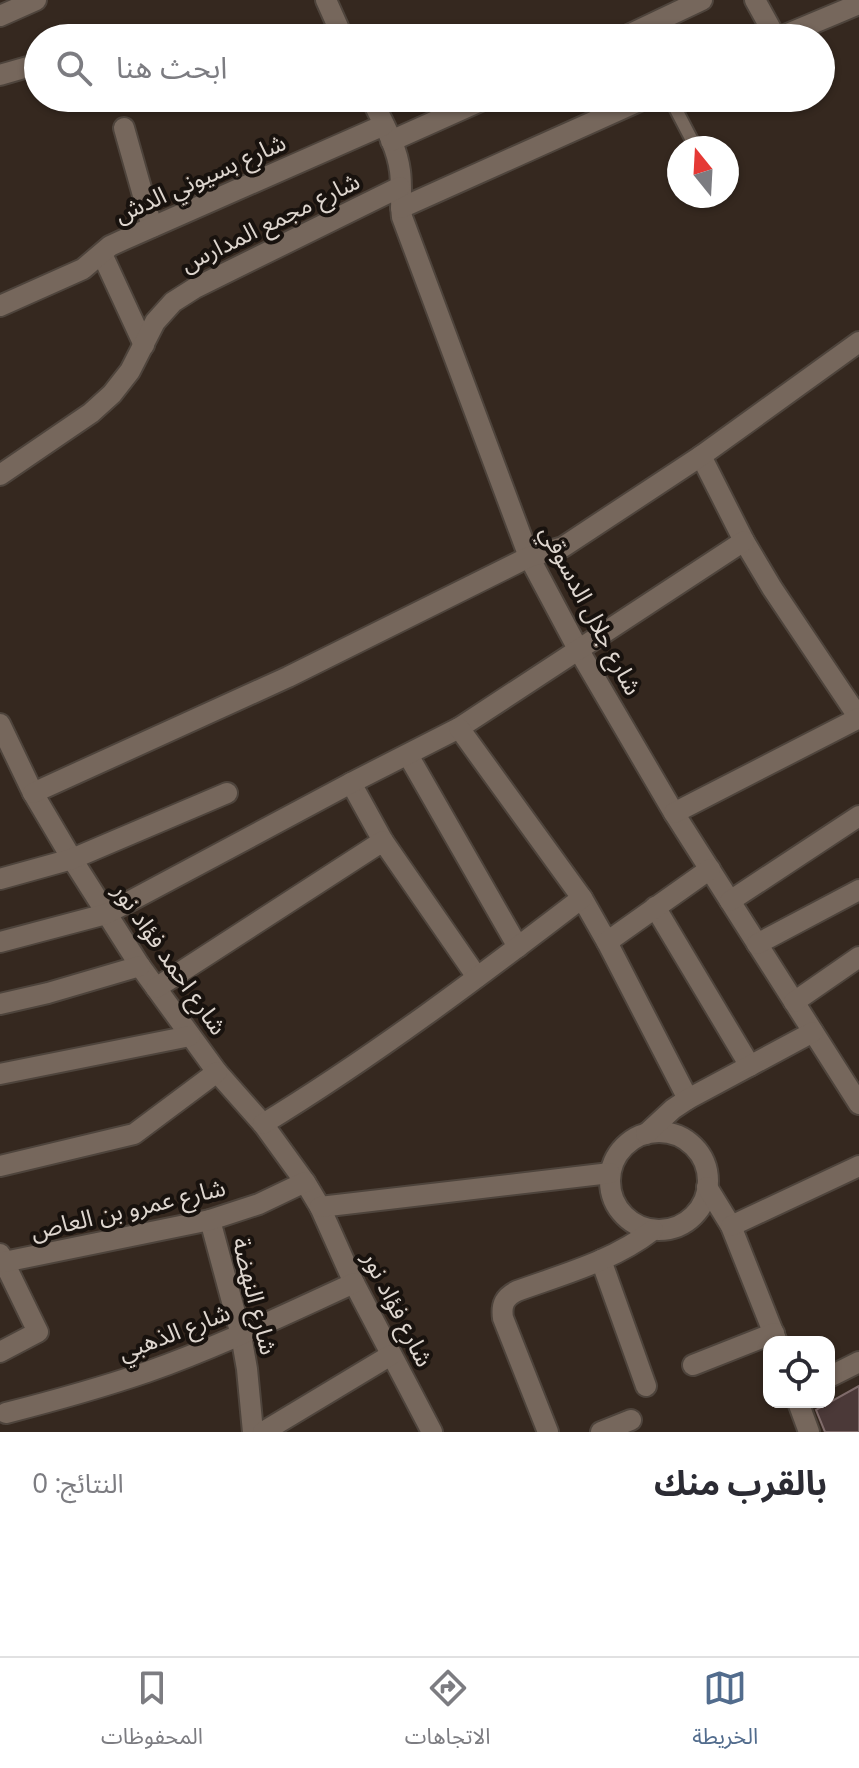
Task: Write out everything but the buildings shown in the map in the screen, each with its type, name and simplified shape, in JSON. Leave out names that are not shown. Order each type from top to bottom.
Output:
[{"type":"street","points":[[0,16],[36,0]]},
{"type":"street","points":[[326,0],[337,24]]},
{"type":"street","points":[[656,24],[702,0]]},
{"type":"street","points":[[755,0],[769,24]]},
{"type":"street","points":[[811,24],[859,4]]},
{"type":"street","points":[[0,75],[24,68]]},
{"type":"street","name":"شارع جلال الدسوقي","points":[[377,112],[400,171],[402,217],[529,557],[578,649],[674,813],[859,1104]]},
{"type":"street","name":"شارع بسيوني الدش","points":[[0,306],[83,269],[110,246],[152,227],[447,112]]},
{"type":"street","name":"شارع مجمع المدارس","points":[[0,475],[91,413],[112,394],[130,371],[155,322],[173,302],[195,288],[400,197],[611,112]]},
{"type":"street","points":[[124,128],[152,227]]},
{"type":"street","points":[[102,254],[144,345]]},
{"type":"street","points":[[33,793],[288,677],[529,557],[563,547],[701,456],[859,342]]},
{"type":"street","points":[[674,813],[859,718],[772,588],[701,456]]},
{"type":"street","points":[[0,942],[106,914],[459,728],[744,541]]},
{"type":"street","name":"شارع احمد فؤاد نور","points":[[0,724],[33,793],[140,966],[217,1072],[263,1124],[320,1207]]},
{"type":"street","points":[[459,728],[582,898],[688,1099]]},
{"type":"street","points":[[408,755],[518,947]]},
{"type":"street","points":[[351,783],[383,841],[477,977]]},
{"type":"street","points":[[0,879],[72,859],[227,793]]},
{"type":"street","points":[[730,901],[859,816]]},
{"type":"street","points":[[156,988],[383,841]]},
{"type":"street","points":[[607,942],[710,869]]},
{"type":"street","points":[[757,944],[859,890]]},
{"type":"street","points":[[263,1124],[318,1091],[582,898]]},
{"type":"street","points":[[655,907],[750,1066]]},
{"type":"street","points":[[794,1002],[859,957]]},
{"type":"street","points":[[0,1004],[140,966]]},
{"type":"street","points":[[646,1134],[673,1135],[686,1141],[703,1161],[707,1175],[704,1200],[698,1211],[678,1226],[666,1230],[640,1227],[619,1211],[610,1186],[614,1160],[633,1140],[646,1134],[688,1099],[813,1032]]},
{"type":"street","points":[[0,1074],[190,1036]]},
{"type":"street","points":[[0,1166],[134,1134],[217,1072]]},
{"type":"street","points":[[731,1226],[859,1166]]},
{"type":"street","points":[[320,1207],[610,1173]]},
{"type":"street","name":"شارع عمرو بن العاص","points":[[2,1258],[210,1220],[259,1204],[305,1182]]},
{"type":"street","points":[[707,1187],[731,1226],[774,1336]]},
{"type":"street","name":"شارع فؤاد نور","points":[[320,1207],[354,1283],[432,1432]]},
{"type":"street","name":"شارع النهضة","points":[[210,1220],[241,1335],[253,1432]]},
{"type":"street","points":[[548,1432],[503,1318],[504,1301],[517,1291],[601,1260],[653,1230]]},
{"type":"street","points":[[0,1352],[38,1332],[2,1258]]},
{"type":"street","points":[[601,1260],[646,1386]]},
{"type":"street","name":"شارع الذهبي","points":[[6,1413],[125,1379],[241,1335],[354,1283]]},
{"type":"street","points":[[693,1365],[763,1342]]},
{"type":"street","points":[[263,1432],[391,1355]]},
{"type":"street","points":[[835,1374],[859,1362]]},
{"type":"street","points":[[800,1408],[809,1432]]},
{"type":"street","points":[[601,1432],[631,1420]]},
{"type":"lane","points":[[677,112],[690,136]]}]
